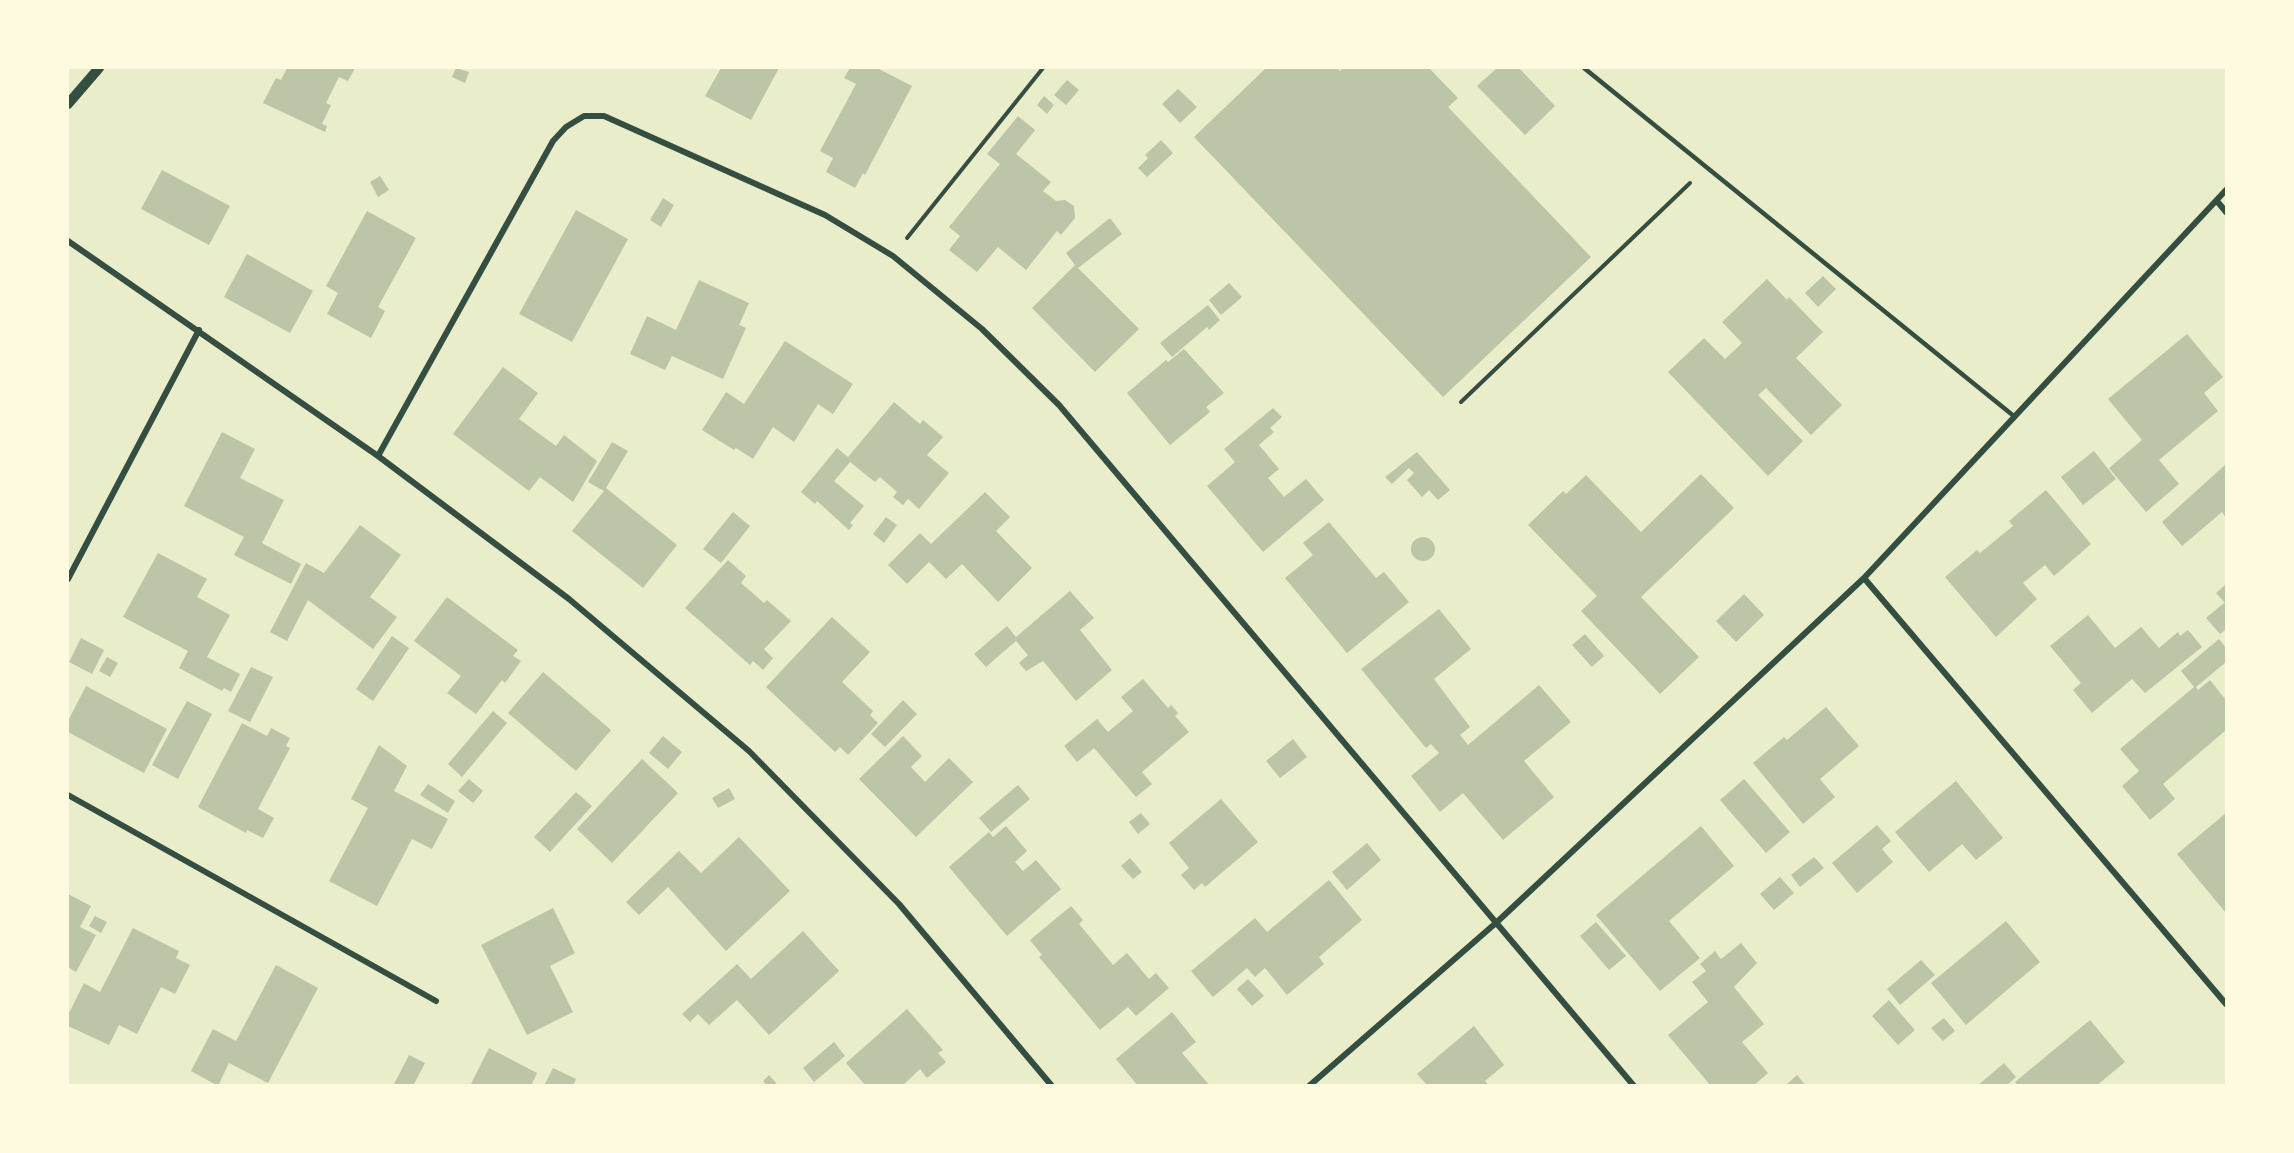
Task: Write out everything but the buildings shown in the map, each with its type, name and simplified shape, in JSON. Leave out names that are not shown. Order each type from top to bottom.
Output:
[{"type":"street","points":[[68,104],[99,68]]},
{"type":"street","points":[[378,456],[553,141],[566,127],[584,116],[604,116],[825,215],[893,256],[982,329],[1059,405],[1634,1086]]},
{"type":"street","points":[[1309,1086],[1497,922],[1864,578],[2226,190]]},
{"type":"street","points":[[2217,201],[2226,212]]},
{"type":"street","points":[[68,241],[378,456],[569,598],[749,752],[899,903],[1052,1086]]},
{"type":"street","points":[[68,579],[199,330]]},
{"type":"street","points":[[1864,578],[2226,1004]]},
{"type":"street","points":[[68,795],[436,1001]]},
{"type":"lane","points":[[1584,68],[2015,417]]},
{"type":"path","points":[[893,256],[1043,68]]},
{"type":"path","points":[[1461,402],[1707,167]]}]
